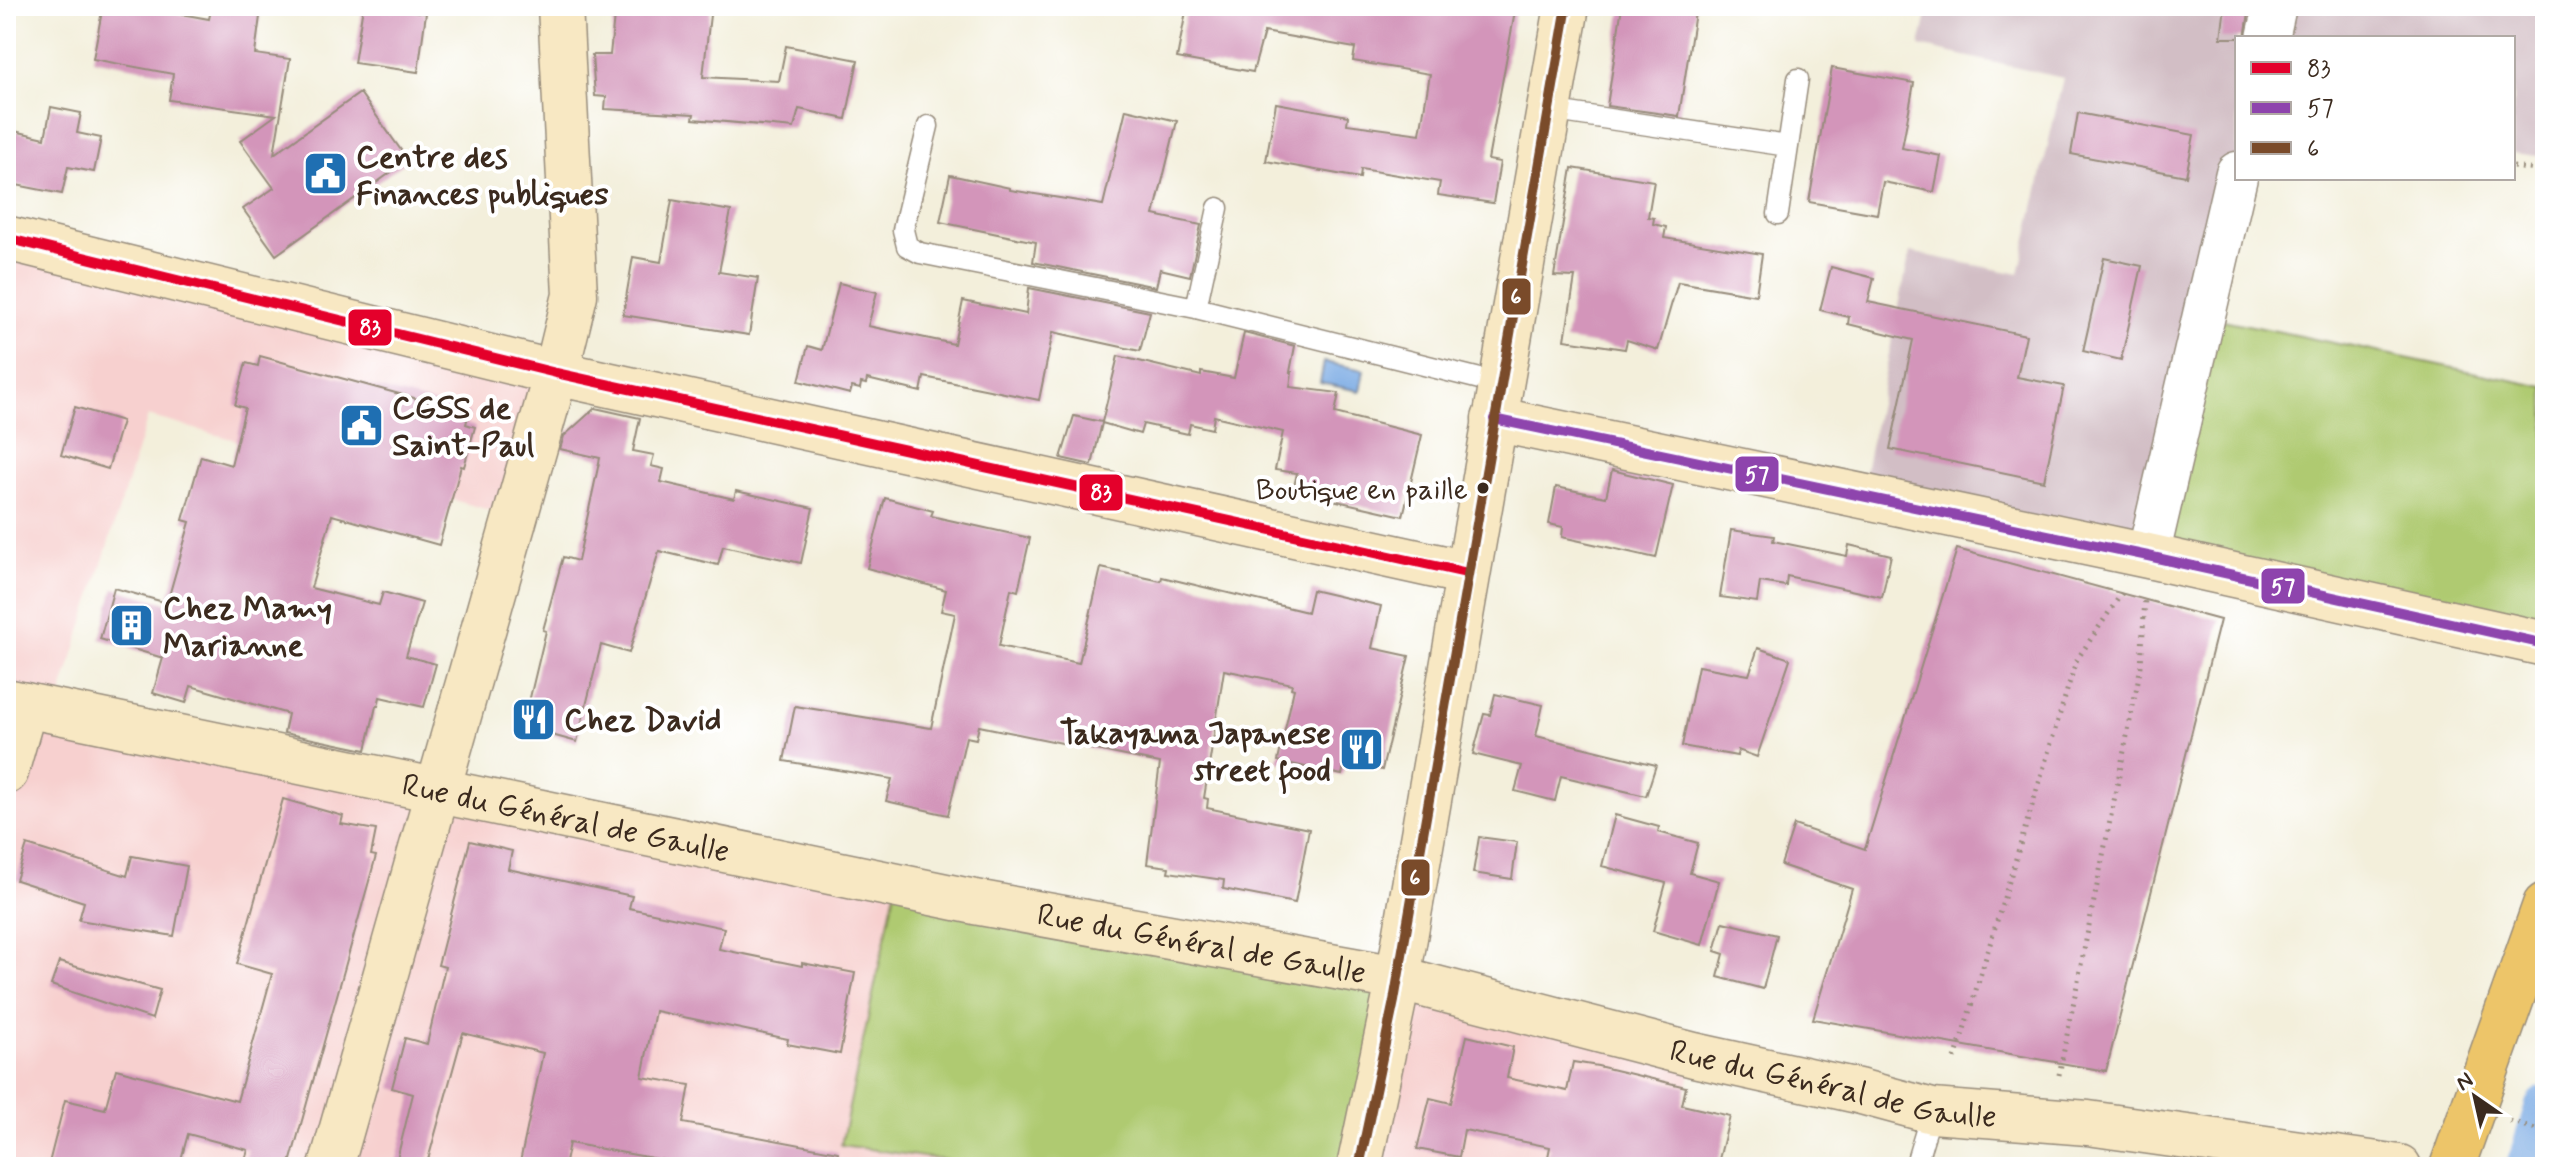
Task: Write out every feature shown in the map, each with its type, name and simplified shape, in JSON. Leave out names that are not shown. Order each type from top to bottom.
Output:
[{"type":"main road","points":[[2452,1167],[2545,905]]},
{"type":"street","points":[[331,1167],[556,373],[575,295],[560,6]]},
{"type":"street","points":[[1359,1167],[1397,978],[1567,6]]},
{"type":"street","points":[[2268,36],[2275,6]]},
{"type":"street","points":[[2148,556],[2235,180]]},
{"type":"street","points":[[6,238],[556,373],[1467,573]]},
{"type":"street","points":[[1497,401],[2148,556],[2545,644]]},
{"type":"street","points":[[6,772],[16,703]]},
{"type":"street","name":"Rue du Général de Gaulle","points":[[16,703],[975,902],[1397,978],[1694,1055],[1858,1091],[1932,1111],[2088,1123],[2399,1167]]},
{"type":"lane","points":[[1778,214],[1798,79]]},
{"type":"lane","points":[[1549,110],[1788,146]]},
{"type":"lane","points":[[928,126],[903,230],[907,246],[920,253],[1196,308],[1497,401]]},
{"type":"lane","points":[[1196,308],[1218,208]]},
{"type":"lane","points":[[1915,1167],[1932,1111]]},
{"type":"path","points":[[2515,167],[2545,171]]},
{"type":"path","points":[[1955,1059],[2076,661],[2148,556]]},
{"type":"path","points":[[2059,1075],[2141,666],[2148,556]]},
{"type":"path","points":[[2509,1121],[2545,1132]]},
{"type":"shaded area","points":[[1929,6],[2545,6],[2545,157],[2515,153],[2515,36],[2235,36],[2235,180],[2148,556],[1860,496],[1910,252],[2019,274],[2063,78],[1920,46]]},
{"type":"shaded area","points":[[6,238],[556,373],[515,517],[148,416],[56,711],[896,886],[842,1144],[991,1167],[6,1167]]},
{"type":"shaded area","points":[[1397,978],[1694,1055],[1669,1167],[1359,1167]]},
{"type":"green space","points":[[2204,316],[2545,387],[2545,644],[2148,556]]},
{"type":"green space","points":[[896,886],[1397,978],[1359,1167],[991,1167],[841,1145]]},
{"type":"water","points":[[1324,362],[1364,370],[1360,391],[1320,383]]},
{"type":"building","points":[[103,6],[137,6],[209,19],[212,6],[261,9],[255,54],[290,59],[274,154],[360,93],[408,160],[276,255],[243,209],[274,188],[240,141],[276,115],[169,100],[173,74],[93,59]]},
{"type":"building","points":[[363,6],[426,13],[418,72],[354,63]]},
{"type":"building","points":[[615,6],[711,6],[703,77],[779,81],[786,46],[858,60],[846,119],[799,109],[794,128],[693,119],[694,114],[605,109],[606,97],[595,96],[592,55],[610,55]]},
{"type":"building","points":[[1187,6],[1516,6],[1488,160],[1500,162],[1493,203],[1438,195],[1440,182],[1361,169],[1360,178],[1266,161],[1276,103],[1348,116],[1347,124],[1420,134],[1430,74],[1353,61],[1355,48],[1264,32],[1253,72],[1177,58]]},
{"type":"building","points":[[1622,6],[1696,6],[1679,116],[1607,106]]},
{"type":"building","points":[[2225,6],[2250,6],[2245,36],[2221,38]]},
{"type":"building","points":[[1832,68],[1914,83],[1902,148],[1941,156],[1934,192],[1883,182],[1877,214],[1809,202]]},
{"type":"building","points":[[51,107],[81,113],[77,133],[101,138],[94,172],[68,167],[62,194],[6,183],[10,130],[45,138]]},
{"type":"building","points":[[1126,109],[1177,121],[1154,215],[1201,225],[1190,276],[1160,269],[1156,287],[1033,262],[1036,242],[940,222],[950,175],[1010,190],[1103,205]]},
{"type":"building","points":[[2078,113],[2194,135],[2186,176],[2071,154]]},
{"type":"building","points":[[1572,168],[1654,181],[1648,217],[1654,218],[1653,224],[1666,227],[1664,238],[1762,254],[1756,295],[1678,282],[1658,350],[1627,340],[1625,349],[1565,340],[1575,277],[1554,276]]},
{"type":"building","points":[[672,200],[731,211],[719,272],[758,278],[749,335],[623,315],[633,257],[661,262]]},
{"type":"building","points":[[2104,258],[2142,266],[2121,360],[2083,351]]},
{"type":"building","points":[[1831,267],[1874,278],[1868,302],[2026,335],[2017,377],[2064,386],[2044,481],[1890,449],[1913,340],[1848,324],[1849,317],[1820,310]]},
{"type":"building","points":[[839,283],[877,292],[868,326],[954,344],[963,301],[1026,314],[1029,288],[1150,312],[1140,351],[1053,332],[1039,400],[924,377],[921,392],[867,379],[866,384],[861,383],[860,389],[852,387],[850,394],[799,381],[808,346],[822,350]]},
{"type":"building","points":[[1244,333],[1295,346],[1290,387],[1339,393],[1335,413],[1422,435],[1403,516],[1293,491],[1297,473],[1275,470],[1283,432],[1214,416],[1212,429],[1190,424],[1188,434],[1143,424],[1140,434],[1102,423],[1092,465],[1061,458],[1074,416],[1102,422],[1118,356],[1201,376],[1201,372],[1234,378]]},
{"type":"building","points":[[260,356],[469,413],[466,424],[475,427],[439,545],[332,515],[311,588],[379,605],[383,592],[422,603],[406,656],[436,664],[424,707],[380,697],[366,750],[284,733],[288,714],[191,686],[186,703],[153,693],[163,658],[100,639],[114,588],[167,603],[190,522],[183,520],[201,456],[231,465],[245,408],[235,405],[246,363],[258,366]]},
{"type":"building","points":[[75,407],[122,421],[108,469],[61,455]]},
{"type":"building","points":[[595,408],[640,418],[633,451],[654,455],[651,466],[664,469],[661,482],[734,499],[736,491],[813,508],[801,563],[723,546],[718,565],[659,551],[629,653],[601,645],[577,742],[523,727],[546,631],[543,630],[563,557],[578,561],[600,458],[560,449],[564,436]]},
{"type":"building","points":[[1612,470],[1673,485],[1656,558],[1562,537],[1563,527],[1549,524],[1556,487],[1606,497]]},
{"type":"building","points":[[885,498],[933,511],[931,516],[1030,538],[1018,591],[1011,589],[999,646],[1079,663],[1101,568],[1161,581],[1162,577],[1307,612],[1312,590],[1381,606],[1372,648],[1409,656],[1382,770],[1345,761],[1342,775],[1278,761],[1294,689],[1291,688],[1292,684],[1224,670],[1204,798],[1208,799],[1207,808],[1309,829],[1295,903],[1223,889],[1224,880],[1168,872],[1169,867],[1147,864],[1160,763],[979,726],[976,739],[966,737],[948,815],[886,801],[892,779],[784,761],[795,706],[931,728],[955,614],[941,611],[946,590],[867,568]]},
{"type":"building","points":[[1731,530],[1774,536],[1773,541],[1847,556],[1849,545],[1891,555],[1882,597],[1787,576],[1786,586],[1760,582],[1757,602],[1720,597]]},
{"type":"building","points":[[1957,549],[2220,620],[2106,1071],[1813,1019],[1852,889],[1781,865],[1794,825],[1865,849]]},
{"type":"building","points":[[1758,648],[1790,659],[1757,757],[1738,750],[1737,756],[1682,746],[1698,666],[1749,675]]},
{"type":"building","points":[[1495,694],[1543,705],[1536,736],[1656,765],[1646,796],[1561,776],[1555,801],[1515,791],[1522,766],[1473,754],[1484,714],[1490,715]]},
{"type":"building","points":[[283,799],[343,816],[341,824],[376,830],[371,855],[376,856],[289,1167],[243,1167],[248,1150],[188,1134],[179,1167],[48,1167],[65,1100],[105,1109],[116,1069],[237,1101],[272,974],[237,964]]},
{"type":"building","points":[[1615,815],[1659,827],[1658,832],[1698,843],[1690,873],[1719,881],[1702,945],[1653,931],[1666,883],[1602,866]]},
{"type":"building","points":[[1479,837],[1517,842],[1512,879],[1473,873]]},
{"type":"building","points":[[470,841],[512,851],[508,869],[632,896],[629,908],[724,928],[719,949],[855,973],[840,1054],[787,1044],[788,1039],[655,1011],[642,1077],[690,1085],[683,1123],[838,1152],[836,1167],[702,1167],[569,1143],[564,1167],[519,1167],[543,1053],[463,1033],[426,1167],[395,1167],[413,1094],[392,1088],[405,1038],[427,1044],[445,967],[438,965]]},
{"type":"building","points":[[27,845],[127,876],[132,856],[187,866],[174,936],[79,920],[84,902],[16,880]]},
{"type":"building","points":[[1723,922],[1777,935],[1763,989],[1718,977],[1724,954],[1715,951]]},
{"type":"building","points":[[59,962],[160,990],[152,1019],[51,985]]},
{"type":"building","points":[[1467,1036],[1513,1047],[1507,1078],[1567,1091],[1573,1062],[1686,1087],[1682,1105],[1730,1116],[1717,1167],[1546,1167],[1550,1147],[1464,1130],[1459,1157],[1417,1149],[1430,1098],[1451,1103]]},
{"type":"waterway","points":[[2527,1164],[2545,1106]]},
{"type":"transit line","name":"6","points":[[1359,1167],[1394,1001],[1567,6]]},
{"type":"transit line","name":"83","points":[[6,238],[556,373],[1467,573]]},
{"type":"transit line","name":"57","points":[[1494,419],[2148,556],[2545,644]]},
{"type":"place","name":"Centre des Finances publiques","points":[[325,174]]},
{"type":"place","name":"CGSS de Saint-Paul","points":[[361,425]]},
{"type":"place","name":"Boutique en paille","points":[[1483,488]]},
{"type":"place","name":"Chez Mamy Marianne","points":[[132,625]]},
{"type":"place","name":"Chez David","points":[[533,719]]},
{"type":"place","name":"Takayama Japanese street food","points":[[1362,750]]}]
